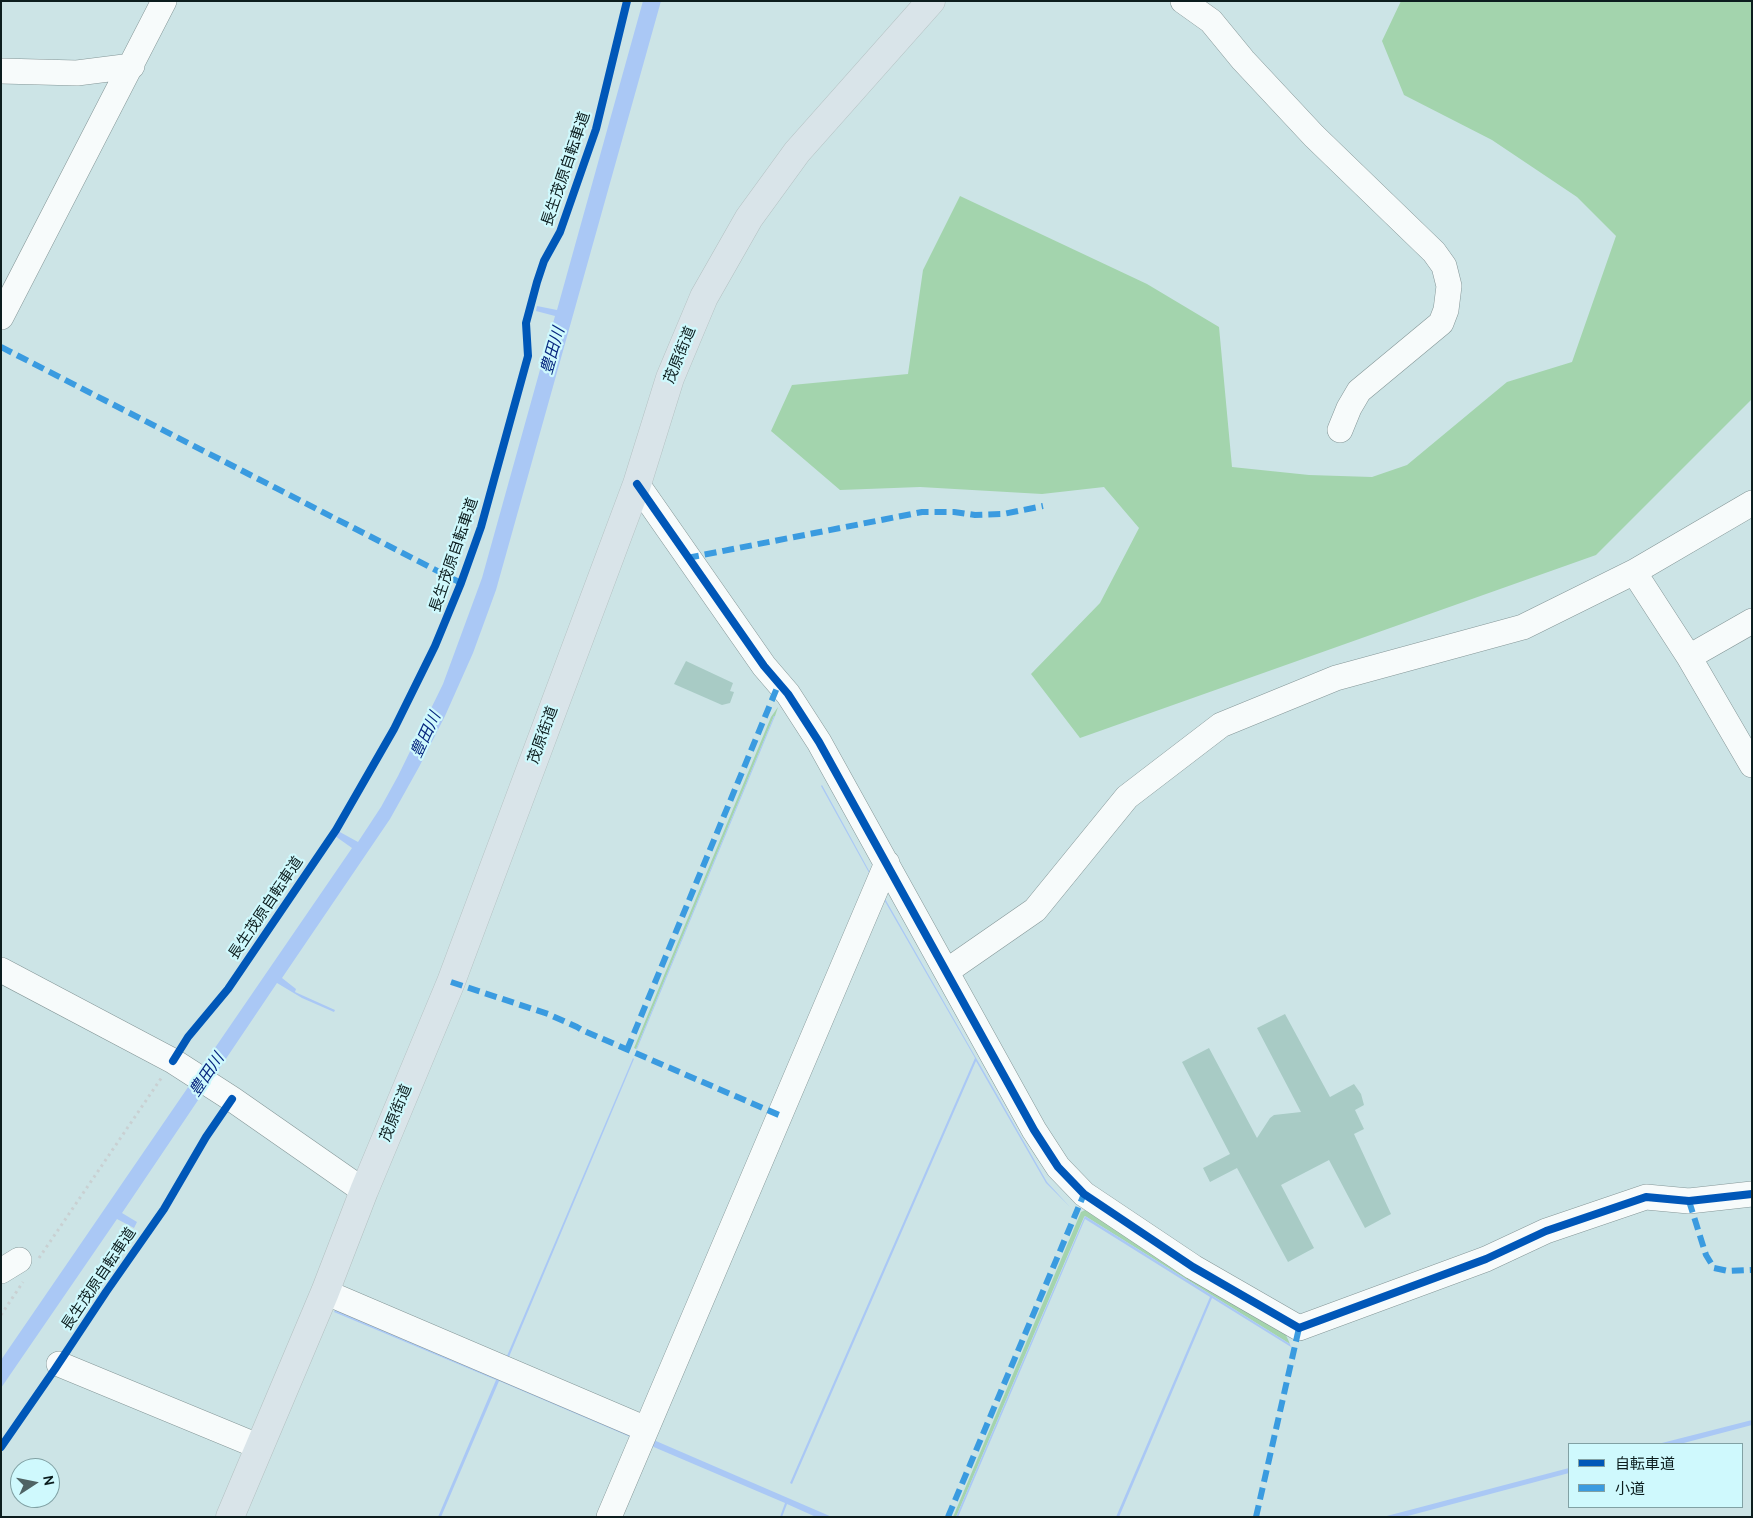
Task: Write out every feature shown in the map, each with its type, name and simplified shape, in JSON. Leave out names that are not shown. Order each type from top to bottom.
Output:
[{"type":"main road","name":"茂原街道","points":[[230,1517],[325,1292],[364,1191],[451,982],[637,484],[670,378],[704,297],[749,218],[797,152],[931,1]]},
{"type":"street","points":[[1,317],[164,1]]},
{"type":"street","points":[[1192,3],[1211,21],[1243,60],[1314,136],[1434,252],[1444,266],[1448,286],[1446,310],[1441,323],[1360,391],[1349,408],[1340,430]]},
{"type":"street","points":[[1,71],[77,73],[132,66]]},
{"type":"street","points":[[637,484],[764,666],[788,694],[819,742],[1034,1130],[1058,1166],[1084,1194],[1193,1267],[1299,1328],[1486,1259],[1546,1231],[1646,1197],[1689,1201],[1752,1194]]},
{"type":"street","points":[[947,971],[1035,910],[1127,797],[1221,725],[1336,678],[1523,627],[1634,572],[1752,503]]},
{"type":"street","points":[[1634,572],[1745,740],[1752,765]]},
{"type":"street","points":[[1689,657],[1752,621]]},
{"type":"street","points":[[609,1517],[886,863]]},
{"type":"street","points":[[1,970],[173,1061],[232,1099],[364,1191]]},
{"type":"street","points":[[325,1292],[646,1430]]},
{"type":"street","points":[[59,1364],[260,1447]]},
{"type":"path","points":[[1,1315],[22,1267],[173,1061]]},
{"type":"green space","points":[[1401,1],[1752,1],[1752,399],[1596,555],[1080,738],[1031,674],[1100,603],[1139,528],[1104,487],[1042,494],[920,487],[840,490],[771,431],[792,385],[908,374],[923,270],[960,196],[1147,284],[1219,327],[1232,467],[1309,475],[1372,477],[1407,465],[1507,382],[1572,362],[1616,236],[1577,197],[1492,140],[1404,95],[1382,41]]},
{"type":"green space","points":[[778,707],[636,1049],[634,1048],[771,717]]},
{"type":"green space","points":[[1089,1208],[1285,1333],[1290,1344],[1085,1216],[956,1517],[953,1517],[1081,1212]]},
{"type":"water","name":"豊田川","points":[[643,1],[661,1],[496,590],[473,653],[445,716],[390,819],[282,978],[296,989],[295,992],[335,1010],[334,1012],[302,998],[277,983],[122,1213],[137,1222],[134,1228],[117,1219],[1,1388],[1,1360],[352,848],[335,836],[338,831],[358,842],[381,807],[443,684],[482,578],[555,316],[536,311],[537,306],[557,310]]},
{"type":"water","points":[[774,716],[775,716],[636,1049]]},
{"type":"water","points":[[821,786],[873,878],[873,880]]},
{"type":"water","points":[[884,897],[1047,1182],[1070,1207],[1046,1183],[976,1061],[792,1484],[790,1483],[975,1058]]},
{"type":"water","points":[[634,1059],[506,1364],[504,1363]]},
{"type":"water","points":[[1085,1216],[1290,1344],[1291,1347],[1212,1298],[1119,1517],[1116,1517],[1210,1297],[1085,1219],[958,1517],[956,1517]]},
{"type":"water","points":[[337,1307],[832,1517],[816,1517],[787,1504],[782,1517],[780,1517],[785,1503],[499,1381],[441,1517],[438,1517],[496,1380],[334,1312]]},
{"type":"water","points":[[1752,1420],[1752,1425],[1684,1443],[1662,1443]]},
{"type":"water","points":[[1568,1468],[1568,1473],[1404,1517],[1383,1517]]},
{"type":"building","points":[[686,661],[733,683],[730,691],[734,692],[730,703],[722,705],[674,684]]},
{"type":"building","points":[[1285,1014],[1330,1097],[1354,1084],[1361,1094],[1364,1105],[1355,1110],[1364,1129],[1354,1134],[1391,1214],[1365,1228],[1329,1160],[1281,1185],[1314,1248],[1288,1262],[1237,1168],[1210,1182],[1203,1168],[1230,1154],[1182,1062],[1209,1048],[1257,1138],[1274,1115],[1301,1112],[1257,1028]]},
{"type":"marked path","points":[[1,347],[461,583]]},
{"type":"marked path","points":[[687,558],[922,512],[954,512],[975,515],[1003,514],[1043,506]]},
{"type":"marked path","points":[[627,1050],[779,683]]},
{"type":"marked path","points":[[451,982],[548,1014],[779,1115]]},
{"type":"marked path","points":[[948,1517],[1084,1194]]},
{"type":"marked path","points":[[1689,1201],[1706,1255],[1714,1268],[1728,1271],[1752,1270]]},
{"type":"marked path","points":[[1256,1517],[1299,1328]]},
{"type":"cycle path","name":"長生茂原自転車道","points":[[173,1061],[188,1037],[228,989],[336,830],[394,729],[435,646],[461,583],[481,527],[528,356],[526,323],[537,282],[544,261],[560,232],[596,129],[627,1]]},
{"type":"cycle path","points":[[637,484],[764,666],[788,694],[819,742],[1034,1130],[1058,1167],[1084,1194],[1193,1267],[1299,1328],[1486,1259],[1546,1231],[1646,1197],[1689,1201],[1752,1194]]},
{"type":"cycle path","name":"長生茂原自転車道","points":[[1,1447],[164,1209],[206,1137],[232,1099]]}]
